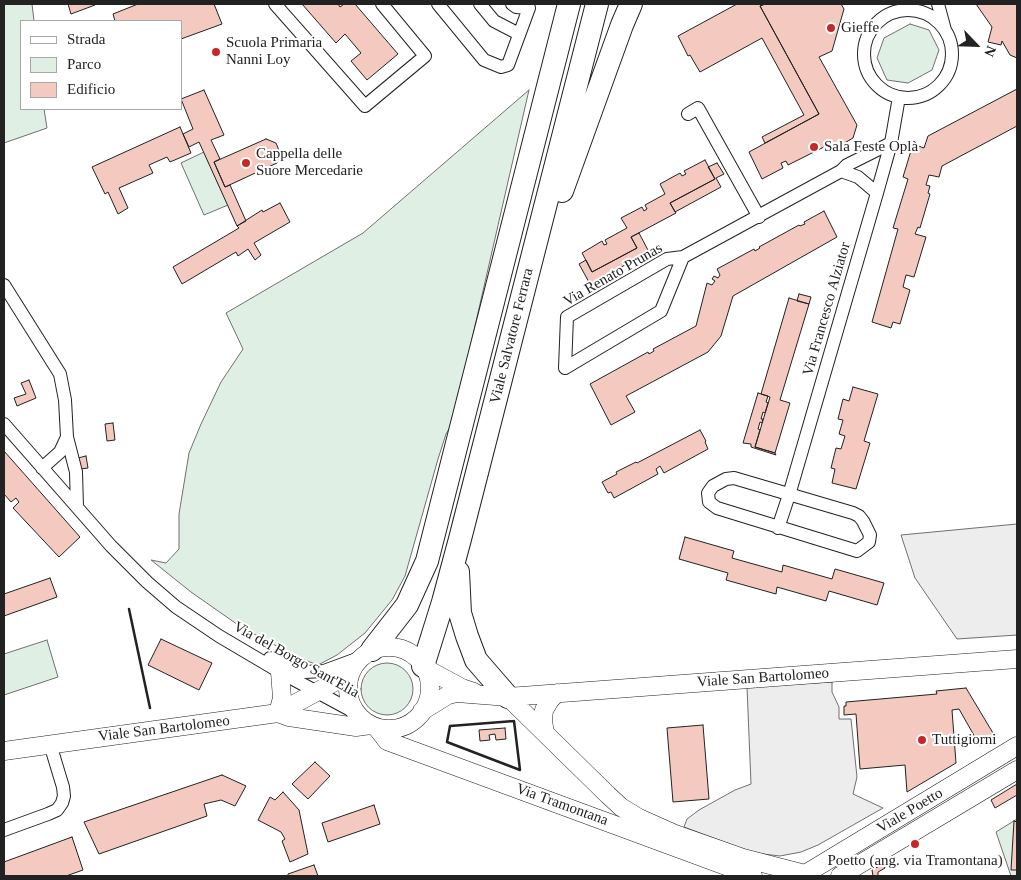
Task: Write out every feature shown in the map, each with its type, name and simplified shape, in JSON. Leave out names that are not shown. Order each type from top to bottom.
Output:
[{"type":"highway","points":[[542,106],[539,90],[554,4]]},
{"type":"highway","name":"Viale Salvatore Ferrara","points":[[367,654],[407,605],[426,561],[569,4]]},
{"type":"highway","name":"Viale Salvatore Ferrara","points":[[424,667],[460,539],[596,4]]},
{"type":"highway","points":[[542,216],[558,203],[631,4]]},
{"type":"highway","points":[[460,539],[458,583],[460,613],[476,660],[508,697]]},
{"type":"street","points":[[275,4],[365,106],[425,56],[382,4]]},
{"type":"street","points":[[438,4],[484,60],[501,67],[508,65],[529,8],[512,4]]},
{"type":"street","points":[[480,4],[494,21],[519,34]]},
{"type":"street","points":[[938,4],[950,42],[952,53],[950,64],[940,84],[921,96],[910,98],[889,94],[872,80],[864,60],[864,49],[867,39],[879,21],[888,15],[908,7],[930,16],[946,32]]},
{"type":"street","name":"Via Francesco Alziator","points":[[778,528],[877,193],[891,143],[899,97]]},
{"type":"street","points":[[688,114],[698,108],[759,216]]},
{"type":"street","name":"Via Renato Prunas","points":[[683,257],[661,312],[565,368],[567,317],[667,259],[683,257],[841,171],[847,165],[891,143]]},
{"type":"street","points":[[841,171],[858,177],[877,193]]},
{"type":"street","points":[[4,285],[60,374],[65,400],[67,436],[76,472],[77,507]]},
{"type":"street","name":"Via del Borgo Sant'Elia","points":[[4,424],[111,546],[147,582],[176,607],[219,636],[280,672],[356,713]]},
{"type":"street","points":[[42,468],[60,452],[67,436]]},
{"type":"street","points":[[734,478],[853,513],[859,516],[870,535],[868,542],[857,551],[778,528],[717,508],[709,502],[708,493],[713,486],[726,479],[734,478]]},
{"type":"street","name":"Via del Borgo Sant'Elia","points":[[219,636],[304,672],[324,671],[367,654]]},
{"type":"street","points":[[380,647],[390,647],[408,653],[424,667],[429,688],[427,701],[422,711],[411,722],[400,728],[390,729],[373,726],[364,722],[356,713],[350,696],[351,673],[367,654],[380,647]]},
{"type":"street","name":"Viale San Bartolomeo","points":[[422,711],[448,695],[457,694],[508,697],[1017,659]]},
{"type":"street","name":"Viale San Bartolomeo","points":[[424,667],[462,688],[484,695]]},
{"type":"street","points":[[278,713],[282,698],[280,672]]},
{"type":"street","name":"Viale San Bartolomeo","points":[[4,751],[278,713],[351,673]]},
{"type":"street","points":[[545,733],[544,710],[557,693]]},
{"type":"street","points":[[508,697],[545,733]]},
{"type":"street","name":"Viale San Bartolomeo","points":[[278,713],[289,717],[356,727],[373,726]]},
{"type":"street","name":"Via Tramontana","points":[[373,726],[387,741],[753,876]]},
{"type":"street","name":"Via Tramontana","points":[[545,733],[602,789],[633,814],[675,834],[743,858],[804,875]]},
{"type":"street","points":[[4,830],[57,810],[62,803],[64,796],[63,788],[50,744]]},
{"type":"street","name":"Viale Poetto","points":[[804,875],[1017,746]]},
{"type":"street","name":"Viale Poetto","points":[[840,876],[861,869],[1017,770]]},
{"type":"street","points":[[586,814],[598,804],[602,789]]},
{"type":"green space","points":[[4,4],[32,4],[34,20],[20,20],[20,110],[44,110],[47,128],[4,143]]},
{"type":"green space","points":[[910,24],[929,30],[939,50],[932,70],[908,83],[887,80],[877,58],[884,38]]},
{"type":"green space","points":[[529,90],[453,422],[446,434],[438,459],[405,576],[392,600],[365,633],[337,655],[318,665],[299,658],[241,627],[191,592],[151,560],[166,563],[179,549],[179,514],[189,453],[221,382],[243,349],[226,313],[363,233]]},
{"type":"green space","points":[[204,152],[228,205],[204,215],[181,163]]},
{"type":"green space","points":[[47,640],[58,677],[4,695],[4,654]]},
{"type":"green space","points":[[382,663],[392,663],[406,670],[413,684],[413,694],[406,708],[392,715],[382,715],[372,711],[365,704],[361,694],[361,684],[365,674],[372,667]]},
{"type":"green space","points":[[1017,819],[1017,876],[1011,876],[996,832]]},
{"type":"shaded area","points":[[1017,524],[1017,635],[957,639],[915,578],[901,535]]},
{"type":"shaded area","points":[[832,682],[832,692],[839,707],[839,719],[851,719],[857,777],[853,794],[883,808],[818,845],[801,852],[780,856],[748,851],[684,827],[687,819],[699,810],[735,790],[751,784],[747,687]]},
{"type":"building","points":[[68,4],[95,4],[95,5],[71,14]]},
{"type":"building","points":[[138,4],[214,4],[222,24],[182,39],[182,20],[115,20],[113,14]]},
{"type":"building","points":[[302,4],[338,4],[340,7],[344,4],[355,4],[398,54],[367,80],[351,61],[361,53],[345,34],[336,43]]},
{"type":"building","points":[[737,4],[765,4],[760,6],[819,114],[765,143],[762,137],[804,115],[762,38],[700,72],[690,55],[688,56],[678,36]]},
{"type":"building","points":[[765,4],[841,4],[844,9],[832,51],[819,57],[857,125],[853,138],[831,151],[828,145],[788,165],[786,161],[781,163],[783,168],[762,179],[749,152],[819,114],[760,6]]},
{"type":"building","points":[[976,4],[1017,4],[1017,58],[1010,55],[1002,41],[1001,45],[988,42],[992,27]]},
{"type":"building","points":[[1017,89],[1017,126],[942,166],[939,177],[929,175],[926,185],[930,186],[928,193],[930,194],[920,228],[918,227],[915,234],[926,237],[914,277],[906,275],[903,287],[910,290],[900,324],[893,322],[891,328],[872,322],[898,229],[893,228],[908,179],[903,177],[913,144],[924,148],[928,136]]},
{"type":"building","points":[[204,90],[224,135],[211,140],[220,159],[214,162],[225,187],[230,185],[246,221],[237,226],[199,142],[189,147],[183,134],[193,129],[182,99]]},
{"type":"building","points":[[180,127],[191,153],[170,162],[167,157],[149,165],[153,173],[119,188],[128,208],[118,214],[108,192],[105,194],[92,167]]},
{"type":"building","name":"Cappella delle Suore Mercedarie","points":[[266,139],[276,143],[280,153],[277,163],[225,187],[214,162]]},
{"type":"building","points":[[705,160],[715,179],[670,203],[676,213],[631,237],[637,248],[592,272],[582,253],[602,241],[604,245],[607,244],[605,240],[627,228],[621,218],[642,207],[644,211],[647,209],[645,205],[665,194],[660,184],[680,173],[682,176],[686,174],[684,171]]},
{"type":"building","points":[[717,163],[724,174],[716,178],[721,187],[675,212],[670,203],[715,179],[708,167]]},
{"type":"building","points":[[280,203],[290,222],[254,243],[261,255],[255,260],[248,249],[238,256],[236,252],[182,284],[173,267],[239,228],[237,226],[262,210],[263,212]]},
{"type":"building","points":[[824,211],[837,237],[733,296],[721,336],[708,352],[626,396],[635,412],[611,425],[590,384],[648,352],[649,354],[654,351],[653,349],[696,326],[707,283],[712,285],[715,281],[712,279],[714,276],[718,278],[720,275],[717,269],[754,249],[755,251],[799,225],[805,224],[804,222]]},
{"type":"building","points":[[639,233],[649,252],[590,284],[579,264],[586,260],[592,272],[637,248],[631,237]]},
{"type":"building","points":[[799,294],[811,297],[809,304],[797,301]]},
{"type":"building","points":[[789,298],[809,304],[780,400],[790,403],[775,453],[755,447],[770,397],[761,394]]},
{"type":"building","points":[[29,380],[36,398],[17,406],[14,398],[26,394],[21,383]]},
{"type":"building","points":[[853,387],[878,394],[864,441],[870,443],[856,489],[832,483],[835,469],[831,468],[836,448],[841,449],[845,436],[839,434],[843,420],[838,419],[843,399],[849,401]]},
{"type":"building","points":[[758,393],[768,396],[766,402],[768,403],[765,413],[763,412],[762,423],[760,422],[758,429],[760,430],[755,447],[775,453],[776,455],[751,447],[751,444],[743,443]]},
{"type":"building","points":[[113,423],[115,440],[107,441],[105,424]]},
{"type":"building","points":[[700,430],[708,449],[664,473],[660,466],[656,469],[658,474],[614,498],[611,492],[608,493],[602,482],[617,474],[616,472]]},
{"type":"building","points":[[4,451],[80,537],[59,557],[13,508],[19,502],[16,498],[11,502],[4,494]]},
{"type":"building","points":[[86,456],[88,468],[80,469],[78,458]]},
{"type":"building","points":[[685,537],[734,551],[732,558],[782,572],[783,565],[832,579],[835,569],[884,583],[877,605],[829,591],[826,601],[777,587],[776,594],[726,580],[728,573],[679,559]]},
{"type":"building","points":[[50,578],[57,597],[4,616],[4,594]]},
{"type":"building","points":[[161,639],[212,663],[199,690],[148,665]]},
{"type":"building","points":[[966,688],[996,738],[980,746],[959,709],[952,710],[956,763],[907,792],[905,765],[860,769],[856,714],[844,715],[846,702],[937,694],[936,691]]},
{"type":"building","points":[[703,725],[709,799],[673,802],[667,728]]},
{"type":"building","points":[[505,728],[506,739],[496,740],[495,734],[489,735],[490,740],[480,741],[479,730]]},
{"type":"building","points":[[315,762],[330,776],[308,799],[292,784]]},
{"type":"building","points":[[222,775],[246,786],[235,806],[221,800],[204,804],[207,816],[99,854],[84,822]]},
{"type":"building","points":[[1017,784],[1017,795],[995,808],[991,800]]},
{"type":"building","points":[[283,792],[299,810],[308,854],[290,862],[282,841],[285,839],[281,832],[258,820],[270,797],[275,800]]},
{"type":"building","points":[[374,805],[380,824],[328,842],[322,823]]},
{"type":"building","points":[[1014,821],[1017,822],[1017,870],[1011,870]]},
{"type":"building","points":[[72,837],[83,870],[66,876],[4,876],[4,862]]},
{"type":"building","points":[[883,864],[885,868],[878,872],[878,876],[873,876],[872,870]]},
{"type":"building","points":[[314,865],[318,876],[288,876],[288,874]]},
{"type":"wall","points":[[129,609],[150,708]]},
{"type":"wall","points":[[514,721],[520,770],[447,742],[450,726],[514,721]]},
{"type":"place","name":"Gieffe","points":[[831,28]]},
{"type":"place","name":"Scuola Primaria Nanni Loy","points":[[216,52]]},
{"type":"place","name":"Sala Feste Oplà","points":[[814,147]]},
{"type":"place","name":"Cappella delle Suore Mercedarie","points":[[246,163]]},
{"type":"place","name":"Tuttigiorni","points":[[922,740]]},
{"type":"place","name":"Poetto (ang. via Tramontana)","points":[[915,844]]}]
